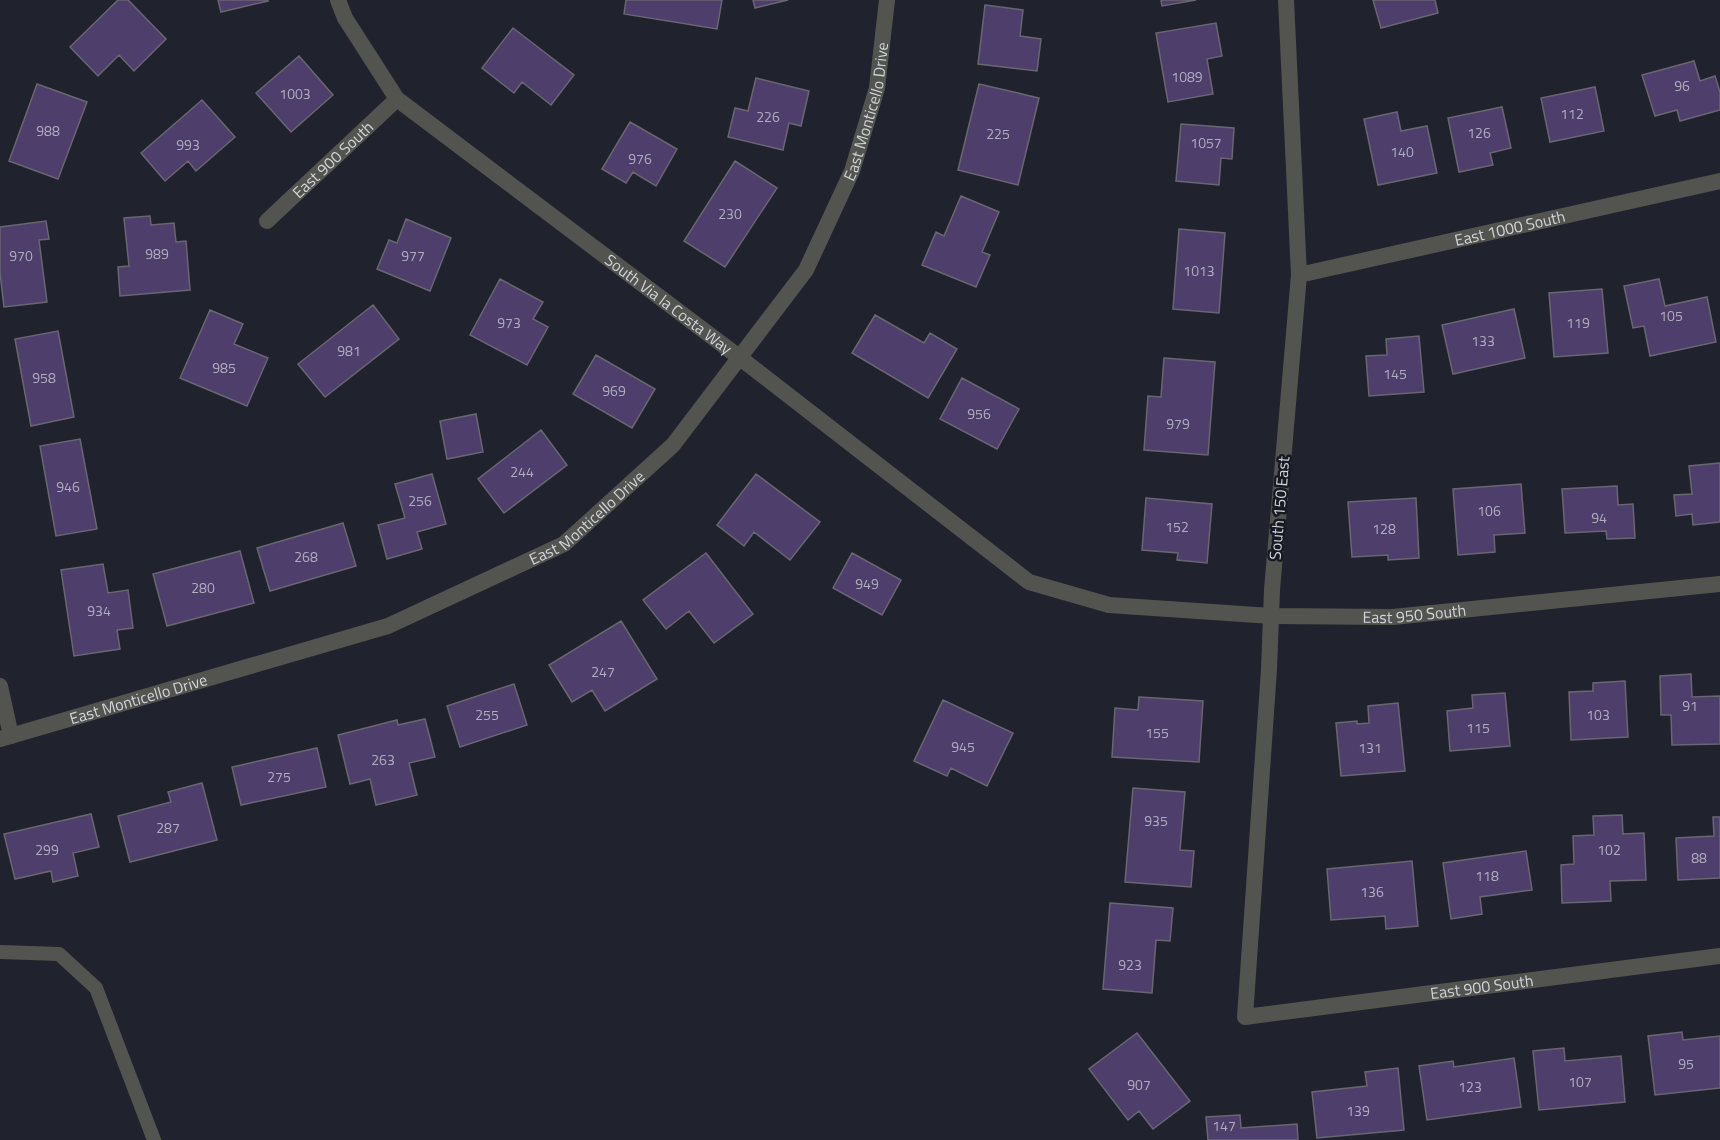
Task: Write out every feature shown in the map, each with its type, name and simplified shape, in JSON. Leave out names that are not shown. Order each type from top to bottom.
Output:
[{"type":"street","name":"South Via la Costa Way","points":[[338,0],[345,18],[397,99],[740,357],[1029,582]]},
{"type":"street","name":"East Monticello Drive","points":[[6,738],[388,626],[564,544],[673,445],[806,270],[852,171],[877,88],[886,0]]},
{"type":"street","name":"South 150 East","points":[[1245,1017],[1273,579],[1299,275],[1286,0]]},
{"type":"street","name":"East 900 South","points":[[267,221],[397,99]]},
{"type":"street","name":"East 1000 South","points":[[1299,275],[1720,181]]},
{"type":"street","name":"East 950 South","points":[[1029,582],[1109,605],[1272,616],[1393,617],[1720,584]]},
{"type":"street","points":[[0,686],[6,738]]},
{"type":"street","name":"East 900 South","points":[[1245,1017],[1720,956]]},
{"type":"lane","points":[[0,952],[59,954],[96,988],[154,1140]]},
{"type":"building","points":[[118,0],[128,0],[166,39],[134,71],[119,55],[98,76],[70,47]]},
{"type":"building","points":[[218,0],[267,0],[268,1],[221,12]]},
{"type":"building","points":[[626,0],[722,0],[717,29],[624,14]]},
{"type":"building","points":[[753,0],[788,0],[755,8]]},
{"type":"building","points":[[1161,0],[1196,0],[1162,6]]},
{"type":"building","points":[[1373,0],[1435,0],[1438,13],[1381,28]]},
{"type":"building","points":[[985,5],[1023,10],[1020,36],[1041,39],[1037,71],[978,64]]},
{"type":"building","points":[[1216,23],[1222,56],[1207,59],[1213,94],[1168,102],[1156,33]]},
{"type":"building","points":[[513,28],[574,75],[551,105],[522,82],[514,93],[482,68]]},
{"type":"building","points":[[299,56],[333,95],[291,132],[256,93]]},
{"type":"building","points":[[1694,61],[1700,81],[1715,76],[1720,92],[1720,110],[1680,121],[1677,110],[1655,116],[1642,75]]},
{"type":"building","points":[[756,78],[809,91],[801,126],[789,123],[783,150],[728,137],[735,108],[748,111]]},
{"type":"building","points":[[37,84],[87,102],[58,179],[9,161]]},
{"type":"building","points":[[979,84],[1039,98],[1018,185],[958,170]]},
{"type":"building","points":[[1595,87],[1604,131],[1550,142],[1541,98]]},
{"type":"building","points":[[202,100],[235,137],[196,171],[188,161],[165,181],[141,153]]},
{"type":"building","points":[[1502,107],[1511,148],[1490,153],[1493,165],[1459,172],[1448,118]]},
{"type":"building","points":[[1397,112],[1401,131],[1427,126],[1437,173],[1378,185],[1364,119]]},
{"type":"building","points":[[630,122],[677,149],[656,186],[633,172],[626,183],[602,169]]},
{"type":"building","points":[[1181,124],[1234,128],[1232,159],[1221,158],[1219,185],[1176,181]]},
{"type":"building","points":[[735,161],[777,188],[725,267],[684,241]]},
{"type":"building","points":[[961,196],[999,212],[982,252],[990,255],[976,287],[922,265],[936,232],[944,236]]},
{"type":"building","points":[[150,216],[151,225],[174,223],[176,242],[186,241],[190,290],[120,296],[118,267],[129,266],[124,218]]},
{"type":"building","points":[[406,219],[451,238],[430,291],[377,269],[389,240],[397,243]]},
{"type":"building","points":[[46,221],[49,239],[39,240],[47,302],[4,307],[0,273],[0,227]]},
{"type":"building","points":[[1179,229],[1225,233],[1219,313],[1173,309]]},
{"type":"building","points":[[500,279],[543,302],[533,319],[548,327],[527,365],[470,335]]},
{"type":"building","points":[[1659,279],[1665,306],[1707,297],[1716,342],[1650,356],[1644,326],[1633,328],[1624,286]]},
{"type":"building","points":[[1602,289],[1608,353],[1554,357],[1549,293]]},
{"type":"building","points":[[373,305],[399,339],[325,397],[298,364]]},
{"type":"building","points":[[1514,309],[1525,358],[1453,374],[1442,325]]},
{"type":"building","points":[[210,310],[243,324],[234,344],[268,358],[247,406],[180,378]]},
{"type":"building","points":[[875,315],[924,343],[930,333],[957,349],[928,398],[852,353]]},
{"type":"building","points":[[58,331],[74,417],[31,426],[15,339]]},
{"type":"building","points":[[1419,336],[1424,392],[1369,396],[1366,356],[1387,355],[1386,339]]},
{"type":"building","points":[[596,355],[655,389],[632,428],[573,394]]},
{"type":"building","points":[[1164,358],[1215,362],[1208,455],[1144,450],[1148,396],[1161,397]]},
{"type":"building","points":[[962,378],[1019,409],[997,449],[940,419]]},
{"type":"building","points":[[476,414],[483,452],[447,459],[440,421]]},
{"type":"building","points":[[541,430],[567,465],[504,513],[478,479]]},
{"type":"building","points":[[80,439],[97,529],[56,536],[40,446]]},
{"type":"building","points":[[1720,463],[1720,522],[1693,525],[1692,514],[1676,516],[1674,495],[1692,494],[1689,466]]},
{"type":"building","points":[[432,474],[446,524],[417,532],[422,549],[387,559],[378,525],[405,518],[395,484]]},
{"type":"building","points":[[756,474],[820,522],[790,560],[754,532],[744,546],[717,525]]},
{"type":"building","points":[[1521,484],[1525,533],[1494,535],[1495,552],[1458,555],[1453,489]]},
{"type":"building","points":[[1617,486],[1618,505],[1633,504],[1635,538],[1607,539],[1606,531],[1565,533],[1562,489]]},
{"type":"building","points":[[1146,498],[1212,504],[1207,563],[1177,560],[1178,553],[1142,550]]},
{"type":"building","points":[[1416,498],[1419,558],[1388,560],[1388,555],[1352,557],[1348,502]]},
{"type":"building","points":[[343,523],[356,566],[270,591],[257,548]]},
{"type":"building","points":[[240,551],[254,603],[167,626],[153,574]]},
{"type":"building","points":[[706,553],[753,614],[714,643],[689,611],[666,629],[643,600]]},
{"type":"building","points":[[852,553],[901,580],[882,615],[833,588]]},
{"type":"building","points":[[103,564],[108,593],[128,590],[133,628],[117,630],[120,649],[74,656],[61,570]]},
{"type":"building","points":[[621,621],[657,679],[605,711],[592,690],[572,702],[549,665]]},
{"type":"building","points":[[1691,674],[1692,697],[1720,696],[1720,744],[1672,745],[1671,715],[1661,715],[1660,676]]},
{"type":"building","points":[[1625,681],[1628,737],[1571,740],[1569,692],[1593,691],[1593,683]]},
{"type":"building","points":[[514,684],[527,725],[460,747],[447,706]]},
{"type":"building","points":[[1505,693],[1510,746],[1450,751],[1447,711],[1473,708],[1472,695]]},
{"type":"building","points":[[1139,697],[1203,701],[1199,762],[1112,757],[1115,708],[1138,710]]},
{"type":"building","points":[[943,700],[1013,733],[987,786],[951,768],[947,776],[914,761]]},
{"type":"building","points":[[1398,703],[1405,771],[1341,776],[1336,723],[1357,721],[1357,724],[1369,723],[1368,706]]},
{"type":"building","points":[[425,719],[435,757],[409,763],[417,795],[376,805],[370,779],[350,784],[338,735],[397,720],[398,725]]},
{"type":"building","points":[[317,748],[326,787],[241,805],[232,767]]},
{"type":"building","points":[[202,783],[217,840],[130,862],[118,816],[171,802],[168,792]]},
{"type":"building","points":[[1133,788],[1185,792],[1180,850],[1194,851],[1191,887],[1125,882]]},
{"type":"building","points":[[91,814],[99,847],[73,853],[78,876],[53,882],[51,871],[15,879],[4,834]]},
{"type":"building","points":[[1622,815],[1623,834],[1644,833],[1646,880],[1610,881],[1611,901],[1562,903],[1561,865],[1574,864],[1573,836],[1594,835],[1593,816]]},
{"type":"building","points":[[1713,817],[1720,817],[1720,878],[1678,880],[1676,838],[1714,836]]},
{"type":"building","points":[[1526,851],[1532,890],[1480,897],[1482,914],[1451,919],[1443,863]]},
{"type":"building","points":[[1412,861],[1418,926],[1386,929],[1385,916],[1331,920],[1327,869]]},
{"type":"building","points":[[1110,903],[1173,908],[1170,941],[1156,940],[1152,993],[1103,989]]},
{"type":"building","points":[[1682,1032],[1683,1040],[1720,1036],[1720,1088],[1655,1095],[1648,1036]]},
{"type":"building","points":[[1137,1033],[1190,1101],[1153,1129],[1139,1111],[1128,1120],[1089,1069]]},
{"type":"building","points":[[1564,1048],[1565,1061],[1621,1056],[1625,1102],[1539,1110],[1533,1051]]},
{"type":"building","points":[[1514,1058],[1521,1107],[1427,1120],[1419,1066],[1453,1061],[1454,1067]]},
{"type":"building","points":[[1398,1068],[1404,1130],[1317,1138],[1312,1092],[1367,1086],[1365,1072]]},
{"type":"building","points":[[1240,1115],[1241,1128],[1297,1124],[1298,1140],[1208,1140],[1206,1117]]}]
